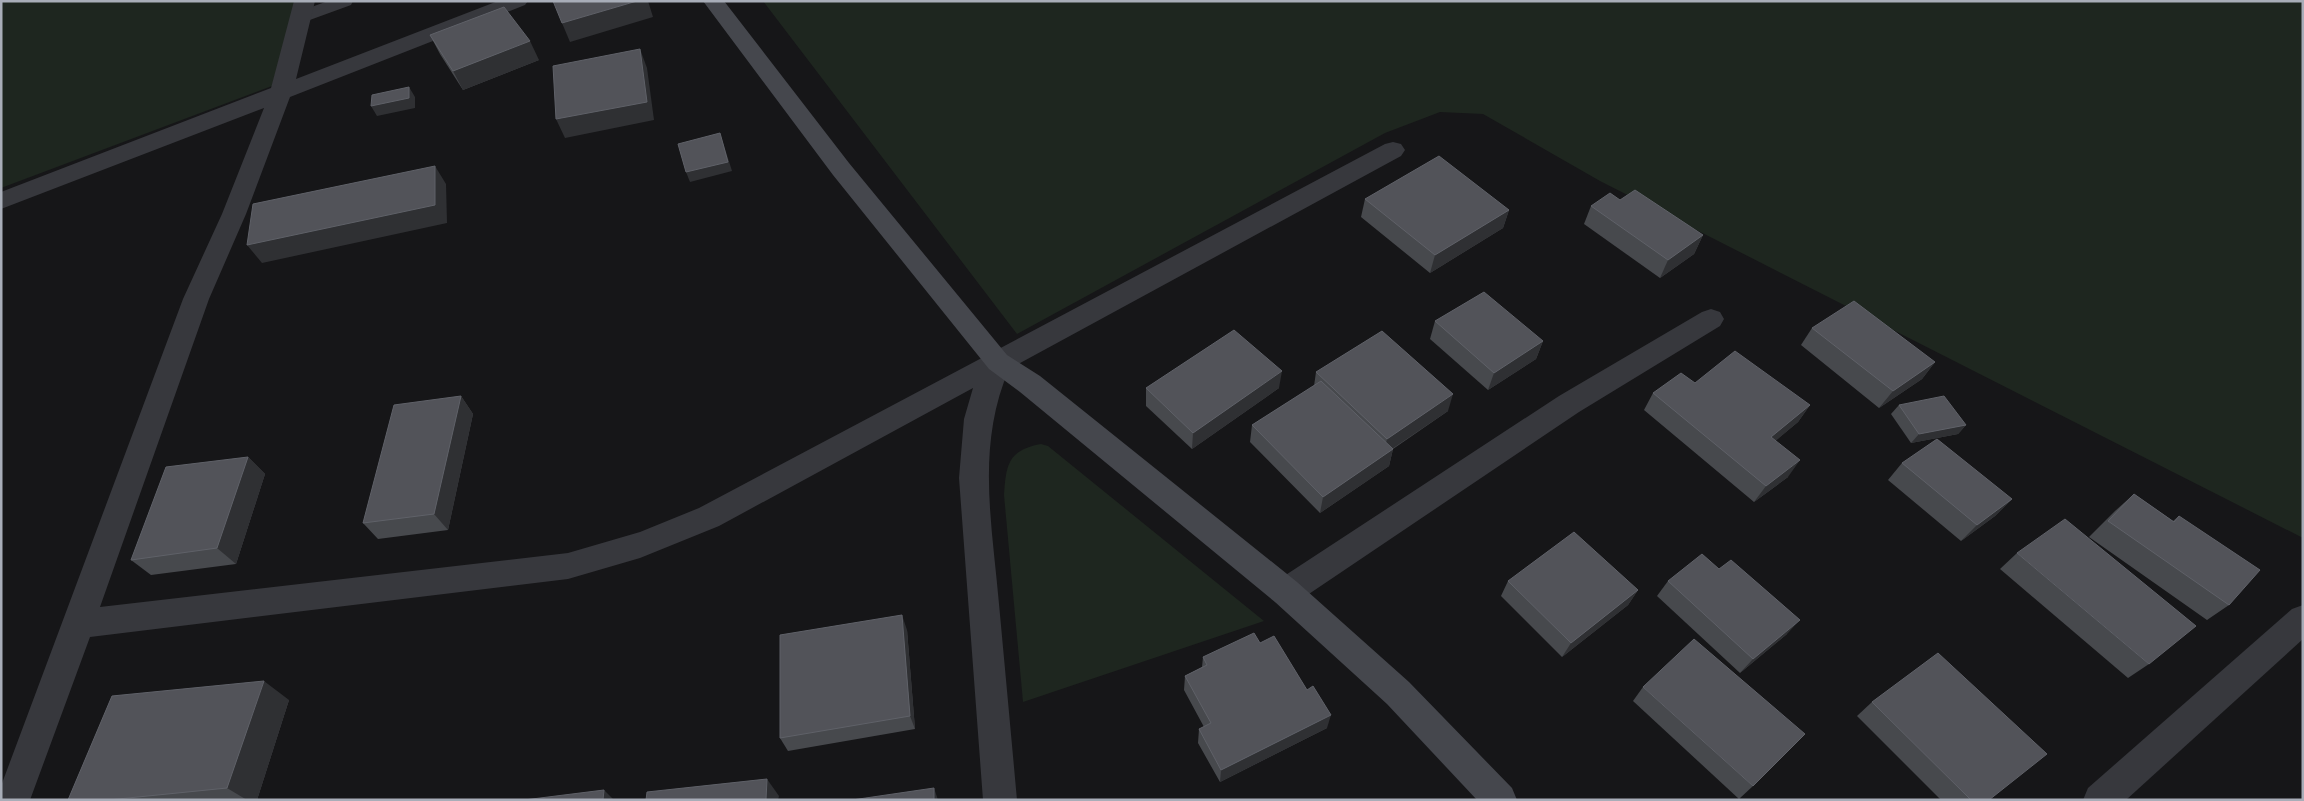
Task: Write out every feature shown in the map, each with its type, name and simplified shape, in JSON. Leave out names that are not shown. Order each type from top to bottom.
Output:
[{"type":"street","points":[[1,201],[518,1]]},
{"type":"street","points":[[712,1],[841,169],[998,362],[1030,384],[1286,592],[1398,693],[1500,800]]},
{"type":"street","points":[[13,800],[79,624],[196,299],[234,214],[281,92],[303,9]]},
{"type":"street","points":[[79,624],[568,566],[616,554],[658,539],[709,517],[1393,150]]},
{"type":"street","points":[[1286,592],[1569,404],[1711,319]]},
{"type":"street","points":[[998,362],[985,392],[978,419],[973,478],[1000,800]]},
{"type":"street","points":[[2100,800],[2303,619]]},
{"type":"lane","points":[[303,9],[345,1]]},
{"type":"shaded area","points":[[1,1],[295,1],[272,86],[1,188]]},
{"type":"shaded area","points":[[763,1],[2303,1],[2303,538],[1600,181],[1483,114],[1440,112],[1385,133],[1017,334]]},
{"type":"shaded area","points":[[1041,444],[1048,446],[1264,621],[1023,702],[1004,495],[1006,475],[1011,460],[1022,450]]},
{"type":"building","points":[[553,1],[637,1],[562,23]]},
{"type":"building","points":[[504,7],[530,41],[453,71],[430,35]]},
{"type":"building","points":[[640,49],[647,102],[556,119],[553,66]]},
{"type":"building","points":[[409,87],[409,98],[371,106],[372,95]]},
{"type":"building","points":[[720,133],[728,162],[686,172],[678,144]]},
{"type":"building","points":[[1439,156],[1509,210],[1435,255],[1365,199]]},
{"type":"building","points":[[435,166],[435,205],[247,245],[253,204]]},
{"type":"building","points":[[1635,190],[1703,235],[1668,260],[1591,206],[1610,193],[1620,200]]},
{"type":"building","points":[[1484,292],[1543,341],[1494,373],[1435,321]]},
{"type":"building","points":[[1854,301],[1935,362],[1893,391],[1812,328]]},
{"type":"building","points":[[1234,330],[1282,371],[1193,433],[1146,388]]},
{"type":"building","points":[[1382,331],[1453,394],[1387,439],[1316,372]]},
{"type":"building","points":[[1735,351],[1810,405],[1771,437],[1800,460],[1766,486],[1653,393],[1681,373],[1695,383]]},
{"type":"building","points":[[1321,381],[1393,449],[1323,497],[1252,425]]},
{"type":"building","points":[[461,396],[434,514],[363,523],[394,405]]},
{"type":"building","points":[[1944,396],[1966,425],[1919,434],[1899,405]]},
{"type":"building","points":[[1937,439],[2012,499],[1977,525],[1902,463]]},
{"type":"building","points":[[248,457],[217,548],[131,560],[166,467]]},
{"type":"building","points":[[2134,494],[2174,522],[2179,516],[2260,570],[2229,605],[2108,521]]},
{"type":"building","points":[[2065,519],[2196,626],[2149,664],[2017,553]]},
{"type":"building","points":[[1574,532],[1638,590],[1571,643],[1508,581]]},
{"type":"building","points":[[1702,554],[1719,569],[1731,560],[1800,620],[1753,659],[1668,581]]},
{"type":"building","points":[[902,615],[910,716],[780,738],[780,635]]},
{"type":"building","points":[[1254,633],[1260,643],[1274,636],[1307,690],[1313,686],[1331,715],[1221,770],[1199,729],[1211,723],[1185,676],[1207,665],[1203,657]]},
{"type":"building","points":[[1694,639],[1805,734],[1753,786],[1643,687]]},
{"type":"building","points":[[1938,653],[2047,754],[1989,800],[1971,800],[1872,702]]},
{"type":"building","points":[[264,681],[227,788],[108,800],[68,800],[112,696]]},
{"type":"building","points":[[767,779],[766,800],[646,800],[647,792]]},
{"type":"building","points":[[934,788],[934,800],[852,800]]},
{"type":"building","points":[[604,790],[603,800],[524,800]]}]
